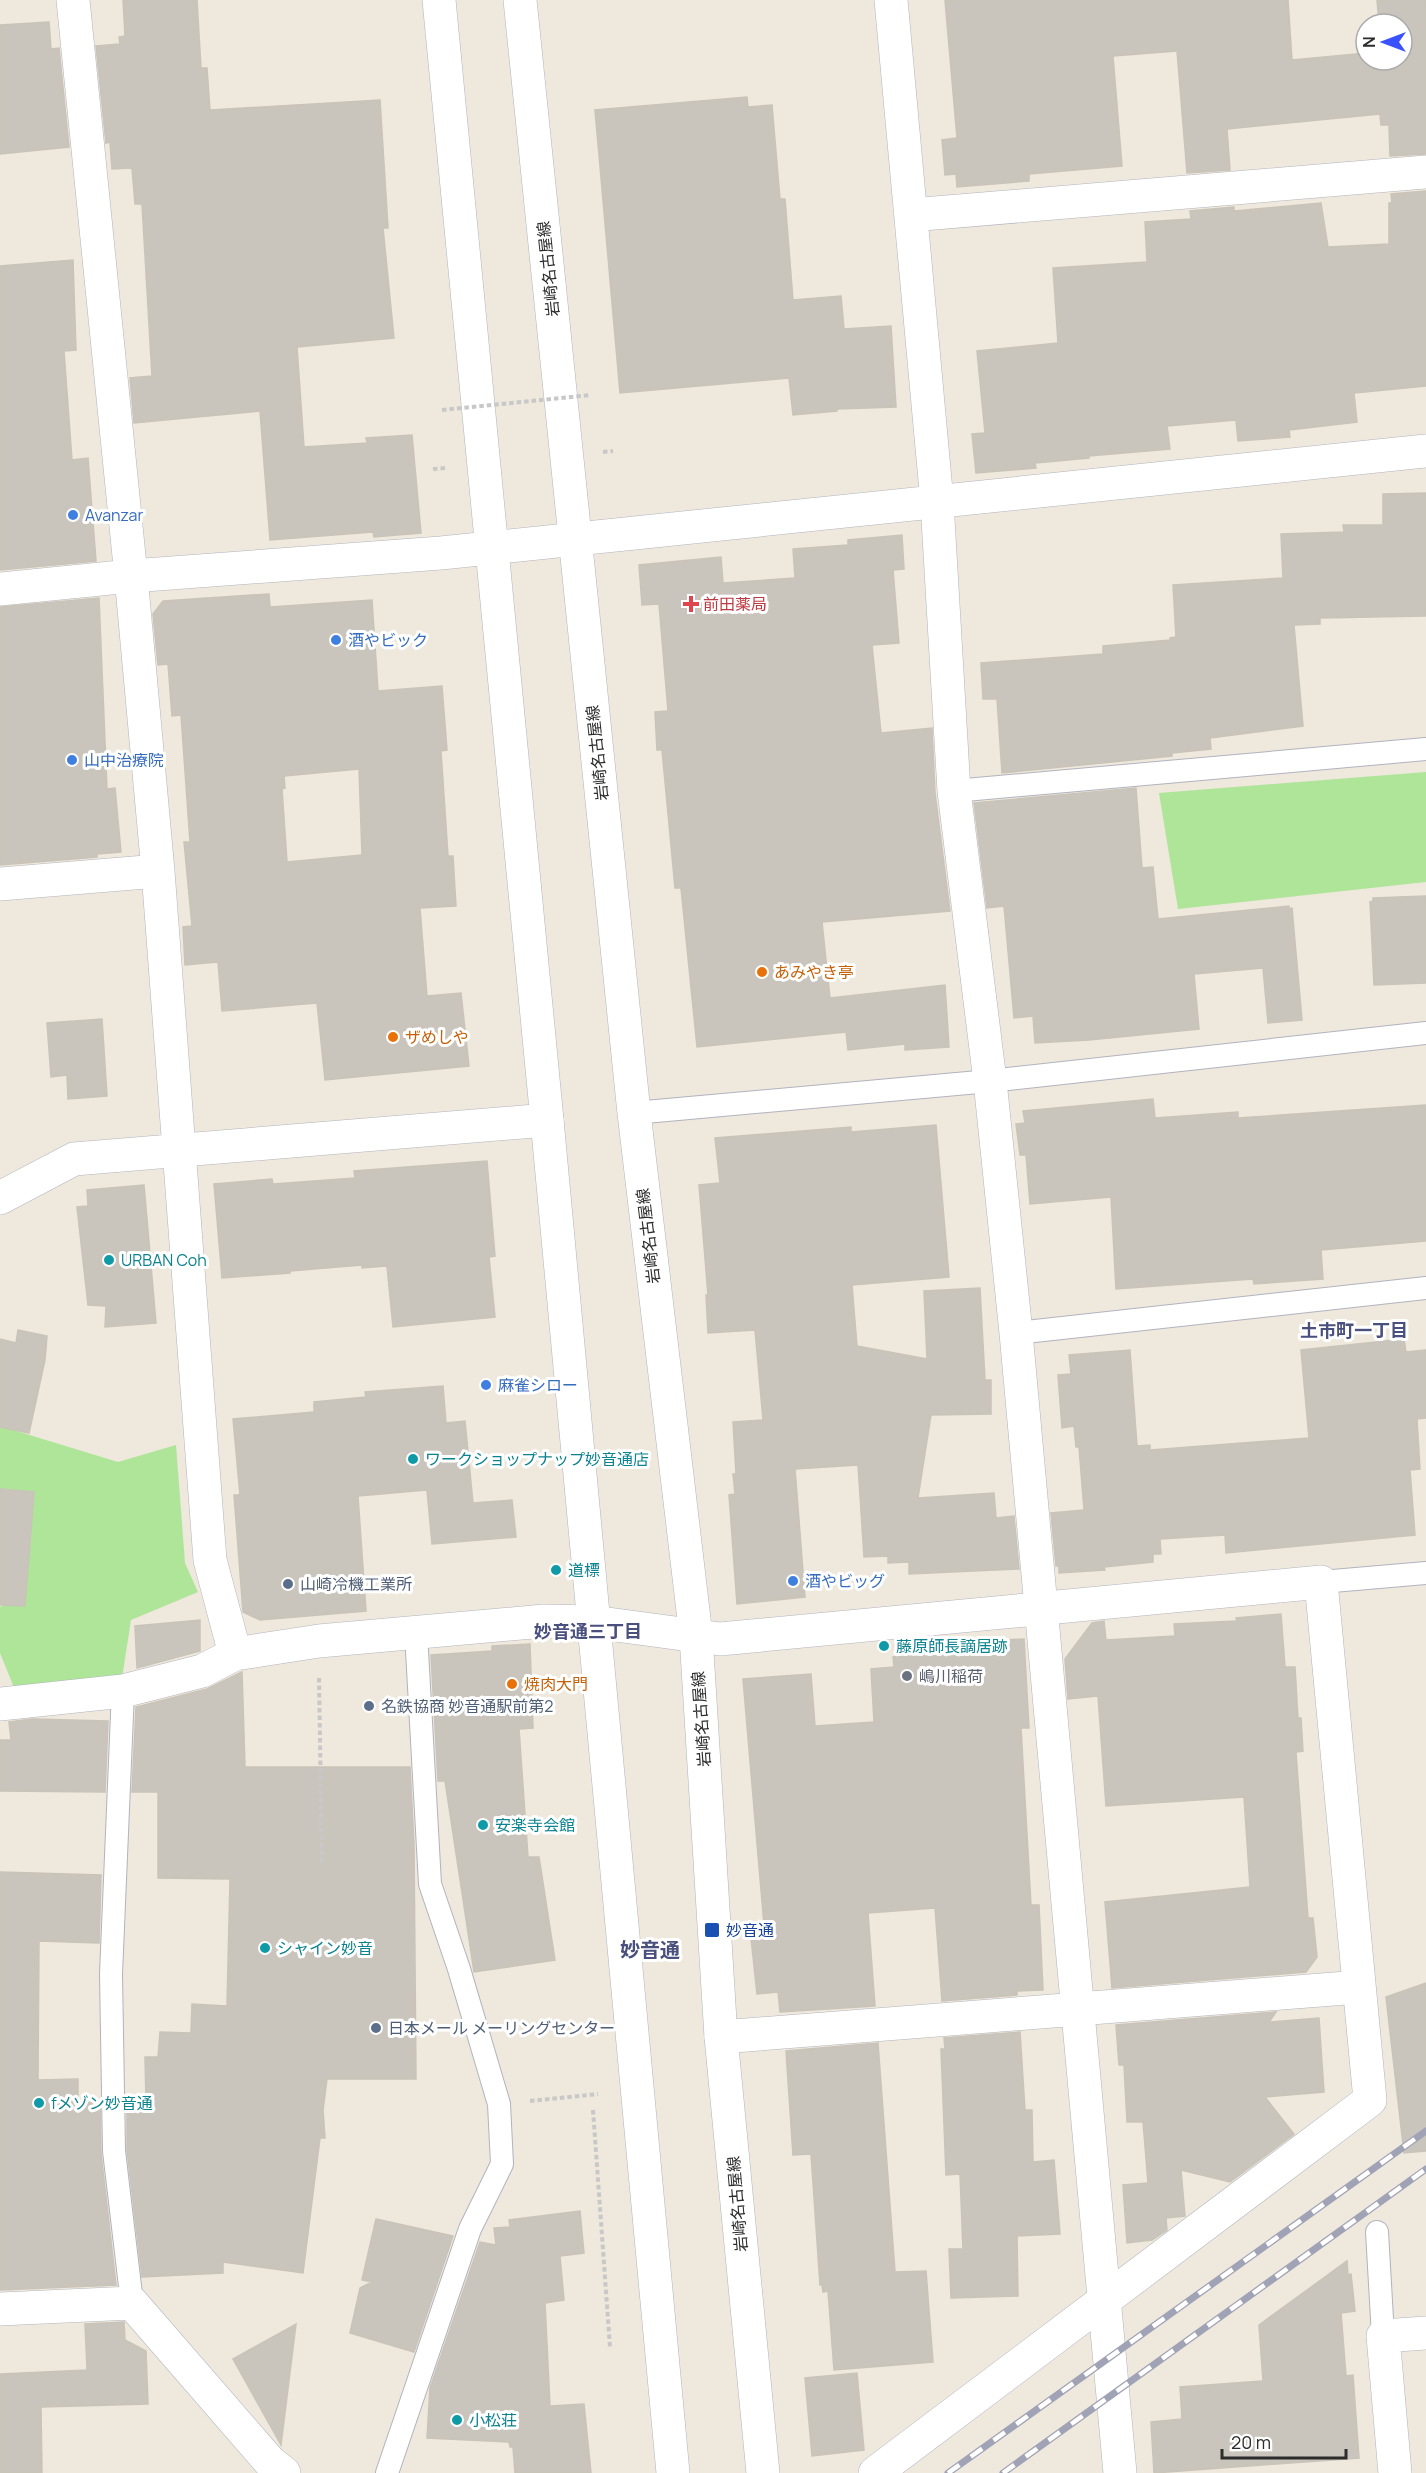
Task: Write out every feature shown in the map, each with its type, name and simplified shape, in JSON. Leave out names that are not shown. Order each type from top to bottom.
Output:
[{"type":"street","points":[[73,0],[158,871],[210,1560],[235,1654]]},
{"type":"street","points":[[440,0],[673,2473]]},
{"type":"street","name":"岩崎名古屋線","points":[[520,0],[634,1113],[696,1636],[721,2037],[763,2473]]},
{"type":"street","points":[[891,0],[937,501],[954,791],[990,1081],[1016,1334],[1039,1609],[1120,2473]]},
{"type":"street","points":[[911,214],[1426,172]]},
{"type":"street","points":[[0,589],[131,576],[492,548],[1426,451]]},
{"type":"street","points":[[0,884],[158,871]]},
{"type":"street","points":[[0,1198],[74,1159],[547,1120]]},
{"type":"street","points":[[0,1704],[123,1691],[202,1671],[235,1654],[318,1641],[544,1621],[592,1622],[720,1639],[1321,1582],[1370,2100],[874,2473]]},
{"type":"street","points":[[721,2037],[1359,1987]]},
{"type":"street","points":[[0,2309],[132,2303],[270,2462],[284,2473]]},
{"type":"street","points":[[1395,2473],[1383,2336],[1426,2333]]},
{"type":"lane","points":[[954,791],[1426,749]]},
{"type":"lane","points":[[634,1113],[990,1081],[1426,1033]]},
{"type":"lane","points":[[1016,1334],[1426,1288]]},
{"type":"lane","points":[[1321,1582],[1426,1572]]},
{"type":"lane","points":[[387,2473],[470,2229],[502,2164],[499,2104],[459,1969],[430,1884],[416,1633]]},
{"type":"lane","points":[[123,1691],[111,1974],[114,2151],[132,2303]]},
{"type":"lane","points":[[1377,2232],[1383,2336]]},
{"type":"path","points":[[442,410],[591,395]]},
{"type":"path","points":[[433,469],[448,468]]},
{"type":"path","points":[[318,1641],[322,1864]]},
{"type":"path","points":[[499,2104],[598,2094]]},
{"type":"path","points":[[592,2110],[610,2347]]},
{"type":"green space","points":[[1426,772],[1426,882],[1178,909],[1159,793]]},
{"type":"green space","points":[[0,1426],[118,1462],[176,1445],[185,1563],[198,1592],[131,1620],[122,1678],[15,1690],[0,1653],[0,1607],[7,1604],[0,1511]]},
{"type":"building","points":[[123,0],[197,0],[201,68],[207,68],[210,110],[380,100],[388,228],[383,228],[394,338],[297,347],[304,447],[367,443],[366,438],[412,435],[421,533],[374,537],[373,532],[270,540],[260,411],[134,423],[130,378],[152,376],[142,204],[135,204],[132,168],[112,169],[110,142],[106,143],[96,46],[120,44],[119,37],[125,36]]},
{"type":"building","points":[[945,0],[1288,0],[1292,60],[1354,54],[1354,72],[1414,72],[1414,12],[1378,12],[1377,0],[1426,0],[1426,154],[1390,156],[1389,125],[1381,125],[1380,114],[1227,129],[1230,170],[1187,173],[1177,51],[1113,56],[1122,166],[1029,174],[1029,181],[957,187],[956,174],[945,175],[942,140],[957,138]]},
{"type":"building","points":[[49,22],[51,49],[59,48],[69,147],[0,154],[0,25]]},
{"type":"building","points":[[747,97],[748,107],[772,105],[780,199],[785,199],[793,300],[841,296],[844,329],[891,326],[896,407],[837,409],[837,411],[793,415],[789,378],[620,393],[595,110]]},
{"type":"building","points":[[1426,191],[1426,386],[1354,393],[1357,422],[1289,430],[1290,437],[1238,441],[1236,420],[1167,426],[1170,449],[1089,456],[1089,458],[1035,463],[1036,468],[976,473],[972,434],[985,433],[977,351],[1058,343],[1053,268],[1147,262],[1145,222],[1191,219],[1190,211],[1234,207],[1234,211],[1321,203],[1328,247],[1389,244],[1391,194]]},
{"type":"building","points":[[73,260],[76,350],[64,351],[72,460],[88,458],[96,561],[0,570],[0,266]]},
{"type":"building","points":[[1426,493],[1426,616],[1320,618],[1320,624],[1294,625],[1303,726],[1210,738],[1211,749],[1172,753],[1172,756],[1002,773],[997,699],[983,699],[981,663],[1103,654],[1103,646],[1170,640],[1176,637],[1173,585],[1283,578],[1281,534],[1344,532],[1343,525],[1383,525],[1383,494]]},
{"type":"building","points":[[902,535],[904,569],[893,570],[899,643],[872,645],[881,733],[932,728],[935,793],[950,911],[822,922],[830,998],[945,985],[949,1047],[905,1050],[905,1044],[848,1050],[846,1032],[697,1047],[681,888],[675,888],[662,750],[657,750],[655,712],[668,711],[659,604],[642,605],[639,565],[721,557],[723,583],[795,578],[793,549],[848,545],[848,540]]},
{"type":"building","points":[[269,594],[270,607],[372,600],[378,691],[442,686],[447,750],[441,751],[448,856],[453,856],[456,906],[420,908],[427,996],[461,993],[469,1066],[325,1080],[317,1003],[222,1011],[218,962],[185,965],[183,927],[192,926],[184,842],[190,842],[181,715],[172,716],[168,664],[158,665],[153,614],[163,601]],"holes":[[[359,769],[362,855],[287,862],[282,789],[285,788],[284,776]]]},
{"type":"building","points":[[99,598],[107,789],[115,788],[121,852],[97,854],[97,857],[0,865],[0,607]]},
{"type":"building","points":[[1136,788],[1142,868],[1153,867],[1158,919],[1289,906],[1289,909],[1292,908],[1302,1020],[1268,1023],[1263,968],[1194,974],[1199,1029],[1035,1043],[1033,1016],[1014,1018],[1004,906],[987,908],[974,803]]},
{"type":"building","points":[[1426,896],[1426,983],[1374,985],[1370,902],[1373,898]]},
{"type":"building","points":[[102,1019],[107,1096],[68,1099],[67,1075],[51,1077],[47,1023]]},
{"type":"building","points":[[1153,1099],[1155,1118],[1238,1112],[1238,1118],[1426,1105],[1426,1241],[1321,1250],[1323,1279],[1254,1284],[1253,1279],[1116,1289],[1111,1197],[1030,1204],[1026,1155],[1020,1155],[1016,1124],[1025,1123],[1023,1111]]},
{"type":"building","points":[[936,1125],[949,1277],[852,1285],[857,1346],[927,1359],[924,1291],[980,1288],[985,1380],[991,1380],[991,1414],[931,1415],[918,1498],[994,1493],[996,1518],[1014,1516],[1019,1569],[909,1574],[909,1562],[888,1563],[888,1556],[864,1557],[858,1465],[795,1469],[805,1597],[737,1604],[729,1495],[735,1494],[733,1422],[763,1420],[755,1330],[708,1333],[706,1295],[708,1295],[699,1185],[720,1183],[715,1138],[851,1127],[851,1132]]},
{"type":"building","points":[[487,1161],[495,1256],[489,1257],[495,1317],[393,1327],[387,1266],[362,1268],[362,1265],[222,1278],[214,1184],[272,1179],[273,1184],[355,1178],[354,1171]]},
{"type":"building","name":"URBAN Coh","points":[[144,1185],[156,1323],[105,1327],[106,1306],[88,1305],[77,1207],[88,1206],[87,1190]]},
{"type":"building","points":[[18,1330],[47,1336],[45,1360],[29,1433],[0,1427],[0,1339],[16,1343]]},
{"type":"building","points":[[1404,1339],[1406,1352],[1426,1350],[1426,1418],[1417,1419],[1420,1469],[1410,1470],[1415,1535],[1226,1553],[1225,1535],[1160,1539],[1161,1554],[1153,1554],[1153,1562],[1104,1567],[1105,1570],[1059,1573],[1059,1566],[1056,1566],[1051,1513],[1084,1510],[1079,1447],[1076,1447],[1074,1426],[1062,1428],[1058,1375],[1071,1374],[1069,1355],[1130,1350],[1137,1446],[1150,1445],[1150,1450],[1309,1438],[1301,1350]]},
{"type":"building","points":[[443,1386],[446,1423],[465,1421],[473,1503],[512,1500],[516,1537],[432,1544],[427,1490],[358,1496],[366,1611],[260,1620],[243,1612],[234,1495],[240,1495],[233,1419],[314,1412],[314,1402],[366,1397],[365,1392]]},
{"type":"building","points":[[0,1489],[34,1492],[25,1606],[0,1605]]},
{"type":"building","points":[[1281,1614],[1285,1667],[1295,1667],[1298,1718],[1301,1718],[1303,1751],[1296,1752],[1308,1918],[1313,1918],[1317,1957],[1306,1972],[1112,1988],[1105,1902],[1250,1887],[1244,1797],[1106,1806],[1098,1696],[1068,1699],[1065,1659],[1092,1623],[1104,1621],[1106,1640],[1175,1636],[1174,1624],[1237,1621],[1236,1618]]},
{"type":"building","points":[[200,1620],[200,1651],[137,1668],[135,1626]]},
{"type":"building","points":[[961,1639],[961,1642],[1024,1639],[1029,1728],[1021,1728],[1031,1905],[1039,1905],[1043,1990],[1017,1991],[1017,1995],[942,2001],[935,1908],[868,1913],[875,2006],[780,2012],[778,1992],[757,1994],[751,1938],[765,1937],[743,1679],[811,1674],[815,1726],[874,1722],[871,1669],[894,1667],[893,1657],[920,1655],[920,1641]]},
{"type":"building","points":[[530,1644],[533,1728],[519,1729],[528,1857],[539,1857],[555,1960],[474,1972],[445,1781],[438,1781],[431,1655],[492,1651],[492,1646]]},
{"type":"building","points":[[242,1672],[245,1767],[410,1767],[414,1845],[416,2079],[327,2079],[323,2110],[325,2138],[320,2138],[303,2273],[223,2262],[223,2273],[142,2277],[127,2150],[127,2101],[146,2100],[145,2057],[158,2057],[160,2032],[191,2033],[192,2004],[227,2006],[230,1879],[158,1878],[158,1792],[132,1792],[136,1707],[207,1689]]},
{"type":"building","points":[[32,1719],[108,1721],[105,1792],[0,1791],[0,1740],[11,1740],[9,1722]]},
{"type":"building","points":[[0,1872],[101,1875],[99,1943],[39,1941],[38,2080],[78,2079],[78,2103],[100,2102],[101,2153],[116,2285],[0,2290]]},
{"type":"building","points":[[1426,1983],[1426,2151],[1404,2153],[1386,1997]]},
{"type":"building","points":[[1276,2012],[1269,2022],[1319,2018],[1324,2092],[1265,2097],[1294,2134],[1230,2182],[1181,2170],[1185,2216],[1166,2218],[1167,2230],[1152,2240],[1127,2243],[1123,2185],[1148,2183],[1143,2122],[1127,2122],[1124,2065],[1119,2065],[1116,2025]]},
{"type":"building","points":[[1020,2032],[1025,2110],[1032,2110],[1033,2162],[1054,2160],[1060,2234],[1017,2236],[1018,2296],[951,2298],[949,2249],[963,2249],[960,2174],[946,2175],[941,2049],[945,2049],[944,2038]]},
{"type":"building","points":[[878,2043],[895,2272],[926,2271],[933,2362],[834,2370],[828,2291],[823,2292],[822,2285],[820,2285],[811,2154],[793,2155],[786,2051]]},
{"type":"building","points":[[580,2211],[584,2253],[560,2256],[564,2300],[545,2303],[550,2406],[584,2404],[591,2473],[515,2473],[513,2447],[510,2447],[509,2442],[427,2438],[430,2388],[480,2242],[496,2245],[494,2228],[510,2227],[509,2220]]},
{"type":"building","points":[[376,2219],[453,2236],[414,2352],[350,2333],[360,2288],[372,2282],[362,2280]]},
{"type":"building","points":[[1347,2261],[1348,2275],[1351,2274],[1355,2311],[1341,2313],[1346,2376],[1353,2375],[1359,2458],[1154,2473],[1151,2422],[1182,2419],[1180,2387],[1263,2381],[1259,2325]]},
{"type":"building","points":[[124,2322],[125,2340],[146,2351],[148,2404],[41,2407],[42,2473],[0,2473],[0,2374],[87,2370],[85,2324]]},
{"type":"building","points":[[296,2324],[281,2445],[233,2359]]},
{"type":"building","points":[[857,2373],[864,2450],[812,2456],[805,2378]]},
{"type":"railway","points":[[948,2473],[1426,2131]]},
{"type":"railway","points":[[1003,2473],[1426,2169]]},
{"type":"place","name":"Avanzar","points":[[73,515]]},
{"type":"place","name":"前田薬局","points":[[691,604]]},
{"type":"place","name":"酒やビック","points":[[336,640]]},
{"type":"place","name":"山中治療院","points":[[72,760]]},
{"type":"place","name":"あみやき亭","points":[[762,972]]},
{"type":"place","name":"ザめしや","points":[[393,1037]]},
{"type":"place","name":"URBAN Coh","points":[[109,1260]]},
{"type":"place","name":"麻雀シロー","points":[[486,1385]]},
{"type":"place","name":"ワークショップナップ妙音通店","points":[[413,1459]]},
{"type":"place","name":"道標","points":[[556,1570]]},
{"type":"place","name":"酒やビッグ","points":[[793,1581]]},
{"type":"place","name":"山崎冷機工業所","points":[[288,1584]]},
{"type":"place","name":"藤原師長謫居跡","points":[[884,1646]]},
{"type":"place","name":"嶋川稲荷","points":[[907,1676]]},
{"type":"place","name":"焼肉大門","points":[[512,1684]]},
{"type":"place","name":"名鉄協商 妙音通駅前第2","points":[[369,1706]]},
{"type":"place","name":"安楽寺会館","points":[[483,1825]]},
{"type":"place","name":"妙音通","points":[[712,1930]]},
{"type":"place","name":"シャイン妙音","points":[[265,1948]]},
{"type":"place","name":"日本メール メーリングセンター","points":[[376,2028]]},
{"type":"place","name":"fメゾン妙音通","points":[[39,2103]]},
{"type":"place","name":"小松荘","points":[[457,2420]]},
{"type":"district","name":"土市町一丁目","points":[[1354,1330]]},
{"type":"district","name":"妙音通三丁目","points":[[588,1631]]},
{"type":"district","name":"妙音通","points":[[650,1949]]}]
